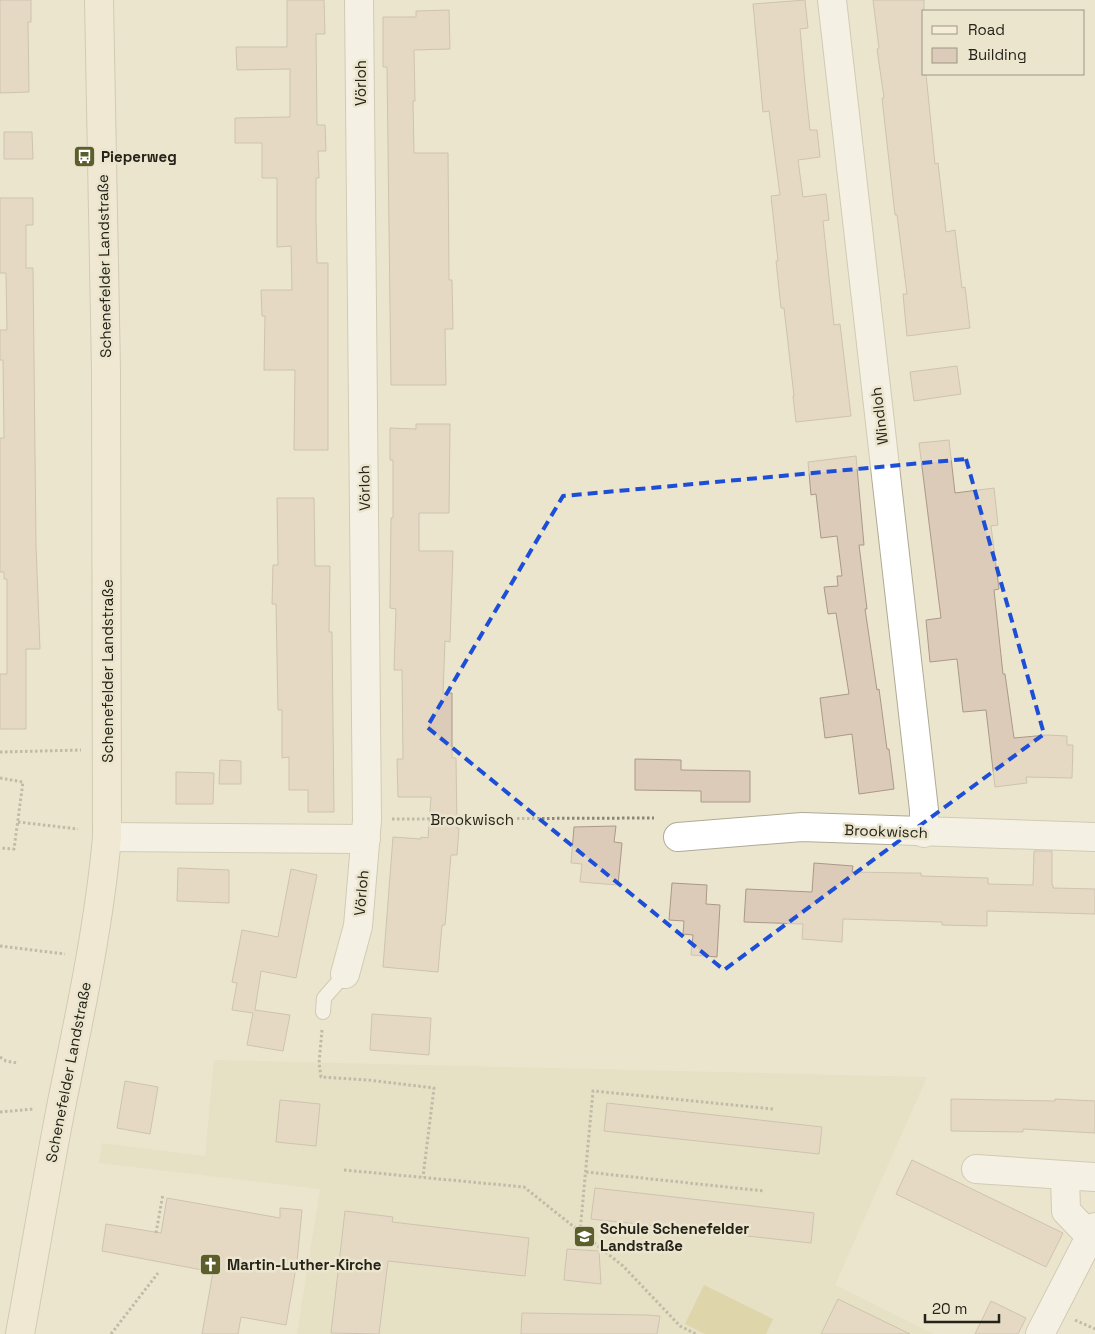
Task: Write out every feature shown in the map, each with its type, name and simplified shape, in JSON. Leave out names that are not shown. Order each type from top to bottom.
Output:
[{"type":"main road","name":"Schenefelder Landstraße","points":[[20,1334],[48,1171],[86,981],[103,878],[107,836],[106,371],[99,0]]},
{"type":"street","name":"Vörloh","points":[[345,974],[358,926],[375,829],[359,0]]},
{"type":"street","name":"Windloh","points":[[832,0],[924,810],[924,833]]},
{"type":"street","name":"Brookwisch","points":[[678,837],[802,827],[924,833],[1095,837]]},
{"type":"street","points":[[107,836],[375,829]]},
{"type":"street","points":[[976,1169],[1095,1177]]},
{"type":"street","points":[[1040,1334],[1092,1231],[1066,1211],[1065,1176]]},
{"type":"lane","points":[[323,1012],[324,998],[345,974]]},
{"type":"path","points":[[0,752],[82,750]]},
{"type":"path","points":[[0,778],[23,782],[14,849],[0,848]]},
{"type":"path","name":"Brookwisch","points":[[375,829],[654,818]]},
{"type":"path","points":[[18,822],[78,829]]},
{"type":"path","points":[[0,946],[65,954]]},
{"type":"path","points":[[323,1012],[319,1063],[321,1076],[434,1088],[423,1177]]},
{"type":"path","points":[[0,1057],[6,1061],[16,1063]]},
{"type":"path","points":[[580,1232],[593,1091],[773,1109]]},
{"type":"path","points":[[0,1112],[35,1109]]},
{"type":"path","points":[[344,1170],[524,1187],[623,1266],[680,1326],[696,1334]]},
{"type":"path","points":[[586,1172],[764,1191]]},
{"type":"path","points":[[156,1233],[163,1194]]},
{"type":"path","points":[[111,1334],[158,1273]]},
{"type":"highlighted area","points":[[966,459],[1044,734],[724,970],[427,727],[563,496]]},
{"type":"shaded area","name":"Schule Schenefelder Landstraße","points":[[214,1060],[927,1077],[835,1285],[933,1334],[297,1334],[320,1189],[99,1163],[102,1143],[205,1156]]},
{"type":"shaded area","points":[[704,1285],[773,1319],[766,1334],[705,1334],[685,1324]]},
{"type":"building","points":[[0,0],[31,0],[31,22],[28,22],[29,92],[0,93]]},
{"type":"building","points":[[287,0],[324,0],[325,34],[316,34],[317,125],[325,125],[326,151],[318,151],[319,178],[316,178],[316,221],[317,263],[328,263],[328,450],[294,450],[295,370],[264,370],[265,316],[262,316],[261,290],[292,290],[291,246],[277,247],[277,178],[262,178],[262,143],[235,143],[235,118],[290,117],[290,69],[237,70],[236,47],[287,47]]},
{"type":"building","points":[[805,0],[808,28],[800,29],[805,84],[810,130],[817,130],[820,157],[798,160],[803,197],[826,194],[829,220],[823,221],[834,325],[840,324],[851,416],[796,422],[784,308],[781,308],[771,196],[780,195],[769,111],[763,112],[753,4]]},
{"type":"building","points":[[873,0],[924,0],[924,10],[922,10],[922,75],[926,75],[935,164],[938,163],[946,232],[955,230],[962,288],[965,287],[970,328],[907,336],[903,294],[907,294],[897,215],[895,215],[882,98],[884,98],[877,49],[879,48]]},
{"type":"building","points":[[449,10],[450,49],[414,50],[415,101],[413,101],[414,153],[448,153],[449,280],[452,280],[453,329],[445,329],[446,385],[391,385],[387,67],[383,67],[383,17],[416,17],[416,11]]},
{"type":"building","points":[[4,132],[32,132],[33,159],[4,159]]},
{"type":"building","points":[[0,198],[33,198],[33,225],[26,225],[26,268],[33,268],[36,546],[40,649],[26,649],[26,729],[0,729],[0,674],[7,674],[7,579],[4,579],[4,572],[0,572],[0,438],[4,438],[3,360],[0,360],[0,330],[7,330],[6,273],[0,273]]},
{"type":"building","points":[[957,366],[961,394],[914,401],[910,372]]},
{"type":"building","points":[[416,424],[450,424],[449,513],[419,513],[419,551],[453,551],[450,642],[445,641],[443,693],[452,693],[452,758],[456,758],[457,828],[459,828],[457,855],[451,855],[445,925],[442,925],[438,972],[383,967],[393,837],[428,838],[431,797],[398,797],[397,759],[403,759],[402,670],[394,670],[396,609],[390,608],[393,460],[390,460],[390,428],[416,429]]},
{"type":"building","points":[[949,440],[955,493],[994,488],[998,525],[991,526],[999,589],[994,590],[1003,674],[1005,674],[1014,738],[1047,735],[1067,736],[1067,745],[1073,745],[1072,778],[1026,777],[1027,783],[995,787],[986,710],[963,712],[957,659],[930,662],[926,620],[941,618],[919,443]]},
{"type":"building","points":[[856,456],[864,545],[859,545],[867,609],[865,609],[894,789],[859,794],[852,734],[825,738],[820,698],[849,694],[836,613],[828,614],[824,587],[838,586],[837,576],[842,576],[837,536],[821,538],[816,494],[811,495],[808,462]]},
{"type":"building","points":[[277,498],[314,498],[315,566],[330,566],[329,632],[332,632],[334,812],[308,812],[308,790],[289,790],[289,757],[282,758],[282,710],[278,710],[276,604],[272,604],[273,565],[278,565]]},
{"type":"building","points":[[635,759],[681,760],[681,770],[750,771],[750,802],[701,802],[701,791],[635,790]]},
{"type":"building","points":[[220,760],[241,761],[241,784],[219,784]]},
{"type":"building","points":[[176,772],[214,773],[213,804],[176,804]]},
{"type":"building","points":[[616,826],[614,842],[622,843],[618,885],[580,882],[582,864],[571,863],[574,827]]},
{"type":"building","points":[[1034,851],[1052,851],[1053,888],[1095,889],[1095,914],[987,911],[987,926],[942,925],[942,922],[843,919],[842,942],[802,939],[803,924],[744,922],[746,889],[812,892],[814,863],[853,866],[852,872],[921,873],[921,876],[988,878],[988,884],[1033,885]]},
{"type":"building","points":[[178,868],[229,870],[229,903],[177,901]]},
{"type":"building","points":[[291,869],[317,875],[296,978],[261,971],[255,1010],[290,1015],[283,1051],[247,1045],[253,1013],[232,1010],[237,983],[232,982],[242,930],[278,937]]},
{"type":"building","points":[[672,883],[707,885],[706,904],[720,905],[717,957],[691,955],[693,935],[683,934],[684,921],[669,920]]},
{"type":"building","points":[[372,1014],[431,1018],[429,1055],[370,1050]]},
{"type":"building","points":[[125,1081],[158,1087],[150,1134],[117,1128]]},
{"type":"building","points":[[951,1099],[1095,1101],[1095,1133],[1023,1129],[1023,1132],[951,1131]]},
{"type":"building","points":[[280,1100],[320,1104],[316,1146],[276,1142]]},
{"type":"building","points":[[607,1103],[822,1127],[819,1154],[604,1131]]},
{"type":"building","points":[[912,1160],[1063,1233],[1046,1267],[896,1194]]},
{"type":"building","points":[[595,1188],[814,1213],[811,1243],[591,1219]]},
{"type":"building","name":"Martin-Luther-Kirche","points":[[167,1198],[280,1218],[280,1208],[302,1210],[297,1262],[286,1325],[241,1317],[238,1334],[202,1334],[213,1272],[102,1251],[106,1224],[161,1233]]},
{"type":"building","points":[[345,1211],[393,1217],[392,1222],[529,1238],[525,1276],[388,1261],[379,1334],[331,1333]]},
{"type":"building","points":[[567,1249],[599,1251],[601,1284],[564,1280]]},
{"type":"building","points":[[838,1299],[910,1334],[821,1334]]},
{"type":"building","points":[[991,1301],[1026,1318],[1018,1334],[975,1334]]},
{"type":"building","points":[[522,1313],[660,1316],[657,1334],[521,1334]]},
{"type":"place","name":"Pieperweg","points":[[85,156]]},
{"type":"place","name":"Schule Schenefelder Landstraße","points":[[584,1237]]},
{"type":"place","name":"Martin-Luther-Kirche","points":[[211,1264]]}]
